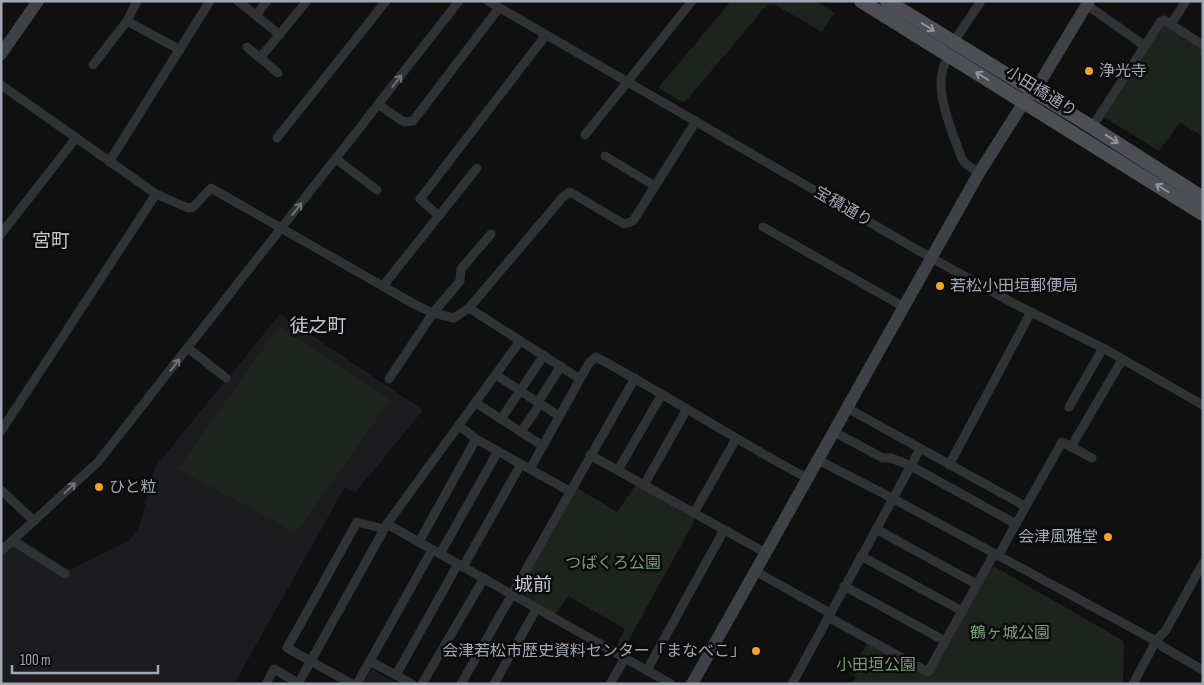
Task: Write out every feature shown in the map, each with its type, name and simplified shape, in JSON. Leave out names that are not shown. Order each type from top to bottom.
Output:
[{"type":"main road","name":"小田橋通り","points":[[861,1],[1033,90],[1203,198]]},
{"type":"main road","name":"小田橋通り","points":[[887,1],[1024,102],[1203,214]]},
{"type":"street","points":[[1,54],[38,1]]},
{"type":"street","points":[[93,65],[127,21],[137,1]]},
{"type":"street","points":[[109,162],[210,1]]},
{"type":"street","points":[[238,1],[280,35]]},
{"type":"street","points":[[256,15],[267,1]]},
{"type":"street","points":[[260,58],[308,1]]},
{"type":"street","points":[[277,138],[386,1]]},
{"type":"street","points":[[1,551],[98,462],[459,1]]},
{"type":"street","name":"宝積通り","points":[[488,1],[932,258],[1203,404]]},
{"type":"street","points":[[585,134],[692,1]]},
{"type":"street","points":[[979,173],[962,159],[942,97],[942,68],[951,49],[981,1]]},
{"type":"street","points":[[1171,24],[1186,1]]},
{"type":"street","points":[[692,684],[979,173],[1088,3],[1144,46]]},
{"type":"street","points":[[379,105],[404,122],[413,120],[499,8]]},
{"type":"street","points":[[1092,127],[1161,21],[1164,20],[1171,24],[1203,45]]},
{"type":"street","points":[[127,21],[180,50]]},
{"type":"street","points":[[439,216],[420,199],[546,35]]},
{"type":"street","points":[[247,47],[278,72]]},
{"type":"street","points":[[1,85],[156,194],[188,208],[193,207],[211,188],[414,304],[433,313],[454,318],[469,308],[563,197],[570,192],[624,224],[633,221],[696,121]]},
{"type":"street","points":[[1,234],[76,138]]},
{"type":"street","points":[[605,156],[655,186]]},
{"type":"street","points":[[336,159],[376,190]]},
{"type":"street","points":[[383,286],[476,168]]},
{"type":"street","points":[[1,432],[156,194]]},
{"type":"street","points":[[762,227],[904,307]]},
{"type":"street","points":[[389,379],[433,313],[460,281],[461,269],[491,234]]},
{"type":"street","points":[[469,308],[580,379]]},
{"type":"street","points":[[949,465],[1031,312]]},
{"type":"street","points":[[266,684],[274,670],[298,684],[386,526],[520,340]]},
{"type":"street","points":[[188,348],[226,378]]},
{"type":"street","points":[[1069,407],[1102,348]]},
{"type":"street","points":[[501,419],[544,355]]},
{"type":"street","points":[[530,469],[591,360],[596,357],[807,478]]},
{"type":"street","points":[[1071,447],[1122,360]]},
{"type":"street","points":[[521,432],[561,366]]},
{"type":"street","points":[[496,375],[559,416]]},
{"type":"street","points":[[461,684],[635,378]]},
{"type":"street","points":[[618,470],[662,394]]},
{"type":"street","points":[[476,402],[543,446]]},
{"type":"street","points":[[847,408],[1025,506]]},
{"type":"street","points":[[644,485],[687,409]]},
{"type":"street","points":[[458,426],[498,452],[570,492]]},
{"type":"street","points":[[834,432],[884,458],[891,458],[910,466],[1016,524]]},
{"type":"street","points":[[419,542],[476,439]]},
{"type":"street","points":[[694,514],[736,439]]},
{"type":"street","points":[[755,572],[928,672],[976,584],[1016,524],[1062,442],[1092,458]]},
{"type":"street","points":[[792,684],[920,449]]},
{"type":"street","points":[[356,684],[498,452]]},
{"type":"street","points":[[590,455],[766,553]]},
{"type":"street","points":[[818,460],[1156,641],[1203,670]]},
{"type":"street","points":[[396,675],[521,464]]},
{"type":"street","points":[[1,490],[34,521]]},
{"type":"street","points":[[352,684],[287,648],[357,522],[386,526],[419,542],[671,684]]},
{"type":"street","points":[[876,529],[976,584]]},
{"type":"street","points":[[647,670],[724,530]]},
{"type":"street","points":[[13,542],[65,574]]},
{"type":"street","points":[[861,556],[962,611]]},
{"type":"street","points":[[1133,684],[1156,641],[1166,630],[1203,564]]},
{"type":"street","points":[[422,684],[484,578]]},
{"type":"street","points":[[844,586],[945,641]]},
{"type":"street","points":[[494,684],[537,608]]},
{"type":"street","points":[[610,684],[625,658]]},
{"type":"street","points":[[370,661],[412,684]]},
{"type":"shaded area","points":[[280,314],[423,410],[355,493],[345,487],[234,684],[1,684],[1,554],[21,539],[69,570],[129,541],[139,527],[155,467]]},
{"type":"shaded area","points":[[372,669],[398,684],[363,684]]},
{"type":"green space","points":[[731,1],[816,1],[834,13],[822,32],[774,4],[767,5],[685,102],[660,89],[659,87]]},
{"type":"green space","points":[[1164,24],[1203,49],[1203,137],[1180,122],[1159,151],[1102,116]]},
{"type":"green space","points":[[279,326],[390,400],[296,533],[178,469]]},
{"type":"green space","name":"つばくろ公園","points":[[637,483],[697,516],[621,654],[615,649],[625,629],[568,596],[554,616],[518,594],[517,586],[574,486],[617,512]]},
{"type":"green space","name":"鶴ヶ城公園","points":[[995,567],[1122,640],[1124,644],[1123,684],[851,684],[855,678],[859,679],[850,674],[869,640],[930,674],[988,568]]},
{"type":"place","name":"浄光寺","points":[[1089,71]]},
{"type":"place","name":"若松小田垣郵便局","points":[[940,286]]},
{"type":"place","name":"ひと粒","points":[[99,487]]},
{"type":"place","name":"会津風雅堂","points":[[1108,537]]},
{"type":"place","name":"会津若松市歴史資料センター「まなべこ」","points":[[756,651]]},
{"type":"district","name":"宮町","points":[[51,241]]},
{"type":"district","name":"徒之町","points":[[318,326]]},
{"type":"district","name":"城前","points":[[533,585]]},
{"type":"park label","name":"小田垣公園","points":[[876,665]]}]
